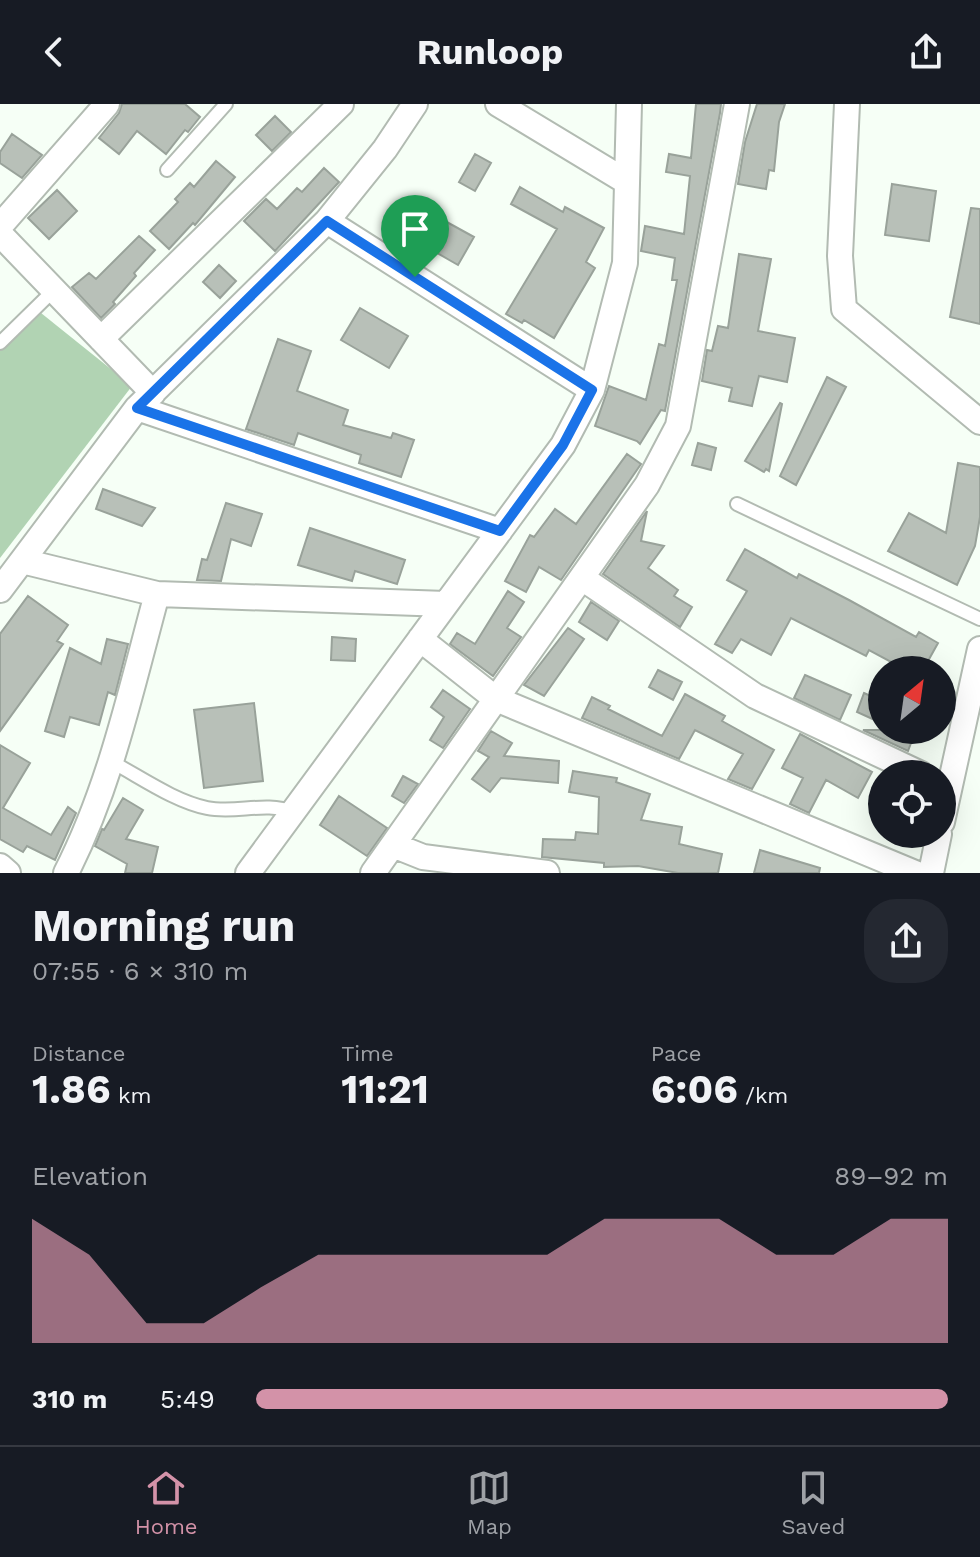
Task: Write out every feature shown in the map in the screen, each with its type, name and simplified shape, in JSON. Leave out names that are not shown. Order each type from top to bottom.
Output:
[{"type":"street","points":[[0,226],[107,104]]},
{"type":"street","points":[[101,339],[341,104]]},
{"type":"street","points":[[0,590],[145,400],[327,221],[385,149],[415,104]]},
{"type":"street","points":[[498,104],[627,182]]},
{"type":"street","points":[[248,873],[563,445],[592,390],[625,263],[629,104]]},
{"type":"street","points":[[373,873],[647,485],[678,426],[737,104]]},
{"type":"street","points":[[847,104],[840,256],[844,309],[980,422]]},
{"type":"street","points":[[327,221],[592,390]]},
{"type":"street","points":[[0,234],[101,339],[145,400],[500,531]]},
{"type":"street","points":[[22,561],[157,594],[446,604]]},
{"type":"street","points":[[582,578],[755,696],[891,760]]},
{"type":"street","points":[[66,873],[83,840],[112,762],[157,594]]},
{"type":"street","points":[[420,639],[496,699],[915,873]]},
{"type":"street","points":[[952,760],[980,649]]},
{"type":"street","points":[[393,845],[423,857],[547,873]]},
{"type":"street","points":[[931,873],[936,848]]},
{"type":"street","points":[[0,866],[8,873]]},
{"type":"lane","points":[[167,170],[226,104]]},
{"type":"lane","points":[[0,343],[54,290]]},
{"type":"lane","points":[[737,504],[980,619]]},
{"type":"lane","points":[[112,762],[191,803],[207,808],[268,807],[293,812]]},
{"type":"green space","points":[[41,313],[132,386],[0,558],[0,349]]},
{"type":"building","points":[[122,104],[185,104],[200,117],[166,154],[137,131],[119,154],[99,138],[119,113]]},
{"type":"building","points":[[696,104],[721,104],[720,113],[665,411],[661,410],[640,444],[595,426],[609,386],[646,400],[659,344],[665,346],[677,280],[672,280],[675,258],[641,251],[645,226],[684,234],[690,176],[666,172],[669,154],[691,158]]},
{"type":"building","points":[[757,104],[785,104],[779,122],[774,171],[769,170],[766,189],[738,184],[745,142]]},
{"type":"building","points":[[275,116],[291,132],[272,151],[256,135]]},
{"type":"building","points":[[12,134],[42,155],[22,178],[0,163],[0,152]]},
{"type":"building","points":[[475,154],[491,163],[475,191],[459,182]]},
{"type":"building","points":[[216,161],[235,177],[195,225],[193,223],[169,249],[150,231],[178,202],[175,199],[190,183],[194,187]]},
{"type":"building","points":[[324,168],[339,182],[275,251],[244,221],[266,199],[277,209],[297,188],[302,192]]},
{"type":"building","points":[[892,184],[936,191],[929,241],[885,235]]},
{"type":"building","points":[[520,187],[563,212],[565,207],[604,228],[586,262],[595,268],[554,338],[524,320],[522,323],[506,314],[557,229],[511,204]]},
{"type":"building","points":[[57,190],[77,211],[49,239],[28,218]]},
{"type":"building","points":[[971,208],[980,209],[980,324],[950,317]]},
{"type":"building","points":[[434,215],[474,237],[458,265],[418,242]]},
{"type":"building","points":[[139,236],[155,250],[101,318],[72,287],[89,273],[96,279]]},
{"type":"building","points":[[739,254],[771,259],[758,331],[795,338],[787,382],[759,376],[752,406],[729,401],[732,388],[702,381],[707,350],[712,351],[718,326],[728,328]]},
{"type":"building","points":[[219,265],[236,281],[220,298],[203,282]]},
{"type":"building","points":[[360,308],[408,336],[389,368],[341,340]]},
{"type":"building","points":[[278,339],[311,351],[297,391],[348,410],[343,425],[391,438],[393,433],[414,440],[401,477],[359,463],[361,455],[298,433],[294,445],[246,429]]},
{"type":"building","points":[[827,377],[846,387],[796,485],[780,476]]},
{"type":"building","points":[[780,403],[769,471],[766,469],[764,472],[745,461]]},
{"type":"building","points":[[698,443],[716,448],[711,470],[692,465]]},
{"type":"building","points":[[627,454],[641,464],[561,580],[539,567],[526,592],[505,581],[530,535],[534,537],[555,509],[576,524]]},
{"type":"building","points":[[958,463],[980,467],[980,517],[975,546],[957,585],[888,551],[909,513],[946,533]]},
{"type":"building","points":[[103,489],[155,508],[142,526],[96,509]]},
{"type":"building","points":[[226,503],[262,514],[251,546],[231,539],[221,581],[197,580],[202,559],[207,560]]},
{"type":"building","points":[[647,511],[641,541],[664,546],[648,568],[678,590],[674,596],[692,607],[680,627],[603,574]]},
{"type":"building","points":[[310,528],[405,560],[397,584],[355,571],[352,581],[298,565]]},
{"type":"building","points":[[745,549],[797,578],[799,574],[916,637],[919,632],[938,643],[931,656],[880,656],[869,650],[866,656],[791,618],[771,655],[741,639],[732,653],[715,644],[747,591],[727,580]]},
{"type":"building","points":[[508,591],[524,602],[507,628],[521,637],[493,676],[450,644],[457,633],[475,644]]},
{"type":"building","points":[[28,596],[68,625],[57,641],[63,644],[0,731],[0,634]]},
{"type":"building","points":[[591,602],[619,621],[607,640],[579,622]]},
{"type":"building","points":[[568,628],[584,639],[544,696],[524,685]]},
{"type":"building","points":[[332,637],[356,639],[355,661],[331,660]]},
{"type":"building","points":[[107,639],[128,644],[115,695],[108,692],[99,725],[70,717],[64,737],[45,731],[70,648],[101,664]]},
{"type":"building","points":[[658,670],[682,682],[673,700],[649,687]]},
{"type":"building","points":[[805,675],[851,695],[840,720],[794,698]]},
{"type":"building","points":[[443,690],[470,709],[443,748],[430,740],[444,717],[431,707]]},
{"type":"building","points":[[864,693],[868,695],[868,717],[857,712]]},
{"type":"building","points":[[685,694],[725,716],[722,721],[774,750],[752,789],[728,779],[743,754],[695,730],[679,759],[582,718],[592,697],[610,706],[608,709],[662,736]]},
{"type":"building","points":[[254,703],[263,781],[204,788],[194,710]]},
{"type":"building","points":[[491,731],[512,743],[504,756],[559,761],[558,783],[501,778],[490,792],[472,779],[489,757],[478,751]]},
{"type":"building","points":[[800,734],[868,770],[868,779],[858,798],[826,780],[809,813],[790,804],[803,778],[782,768]]},
{"type":"building","points":[[893,744],[911,744],[908,751]]},
{"type":"building","points":[[0,745],[30,763],[3,808],[51,835],[68,807],[76,813],[55,860],[27,846],[23,852],[0,839]]},
{"type":"building","points":[[573,771],[617,778],[616,782],[650,794],[641,820],[682,827],[679,844],[722,854],[718,873],[678,873],[638,866],[604,867],[604,863],[542,857],[543,839],[575,840],[576,832],[598,834],[599,797],[569,792]]},
{"type":"building","points":[[403,776],[418,784],[404,803],[392,796]]},
{"type":"building","points":[[339,796],[387,828],[367,856],[320,825]]},
{"type":"building","points":[[123,798],[143,810],[126,839],[158,847],[152,873],[125,873],[127,864],[95,846],[102,829]]},
{"type":"building","points":[[760,850],[820,868],[819,873],[754,873]]},
{"type":"route","points":[[327,221],[415,277],[592,390],[563,445],[500,531],[137,408],[327,221]]}]
